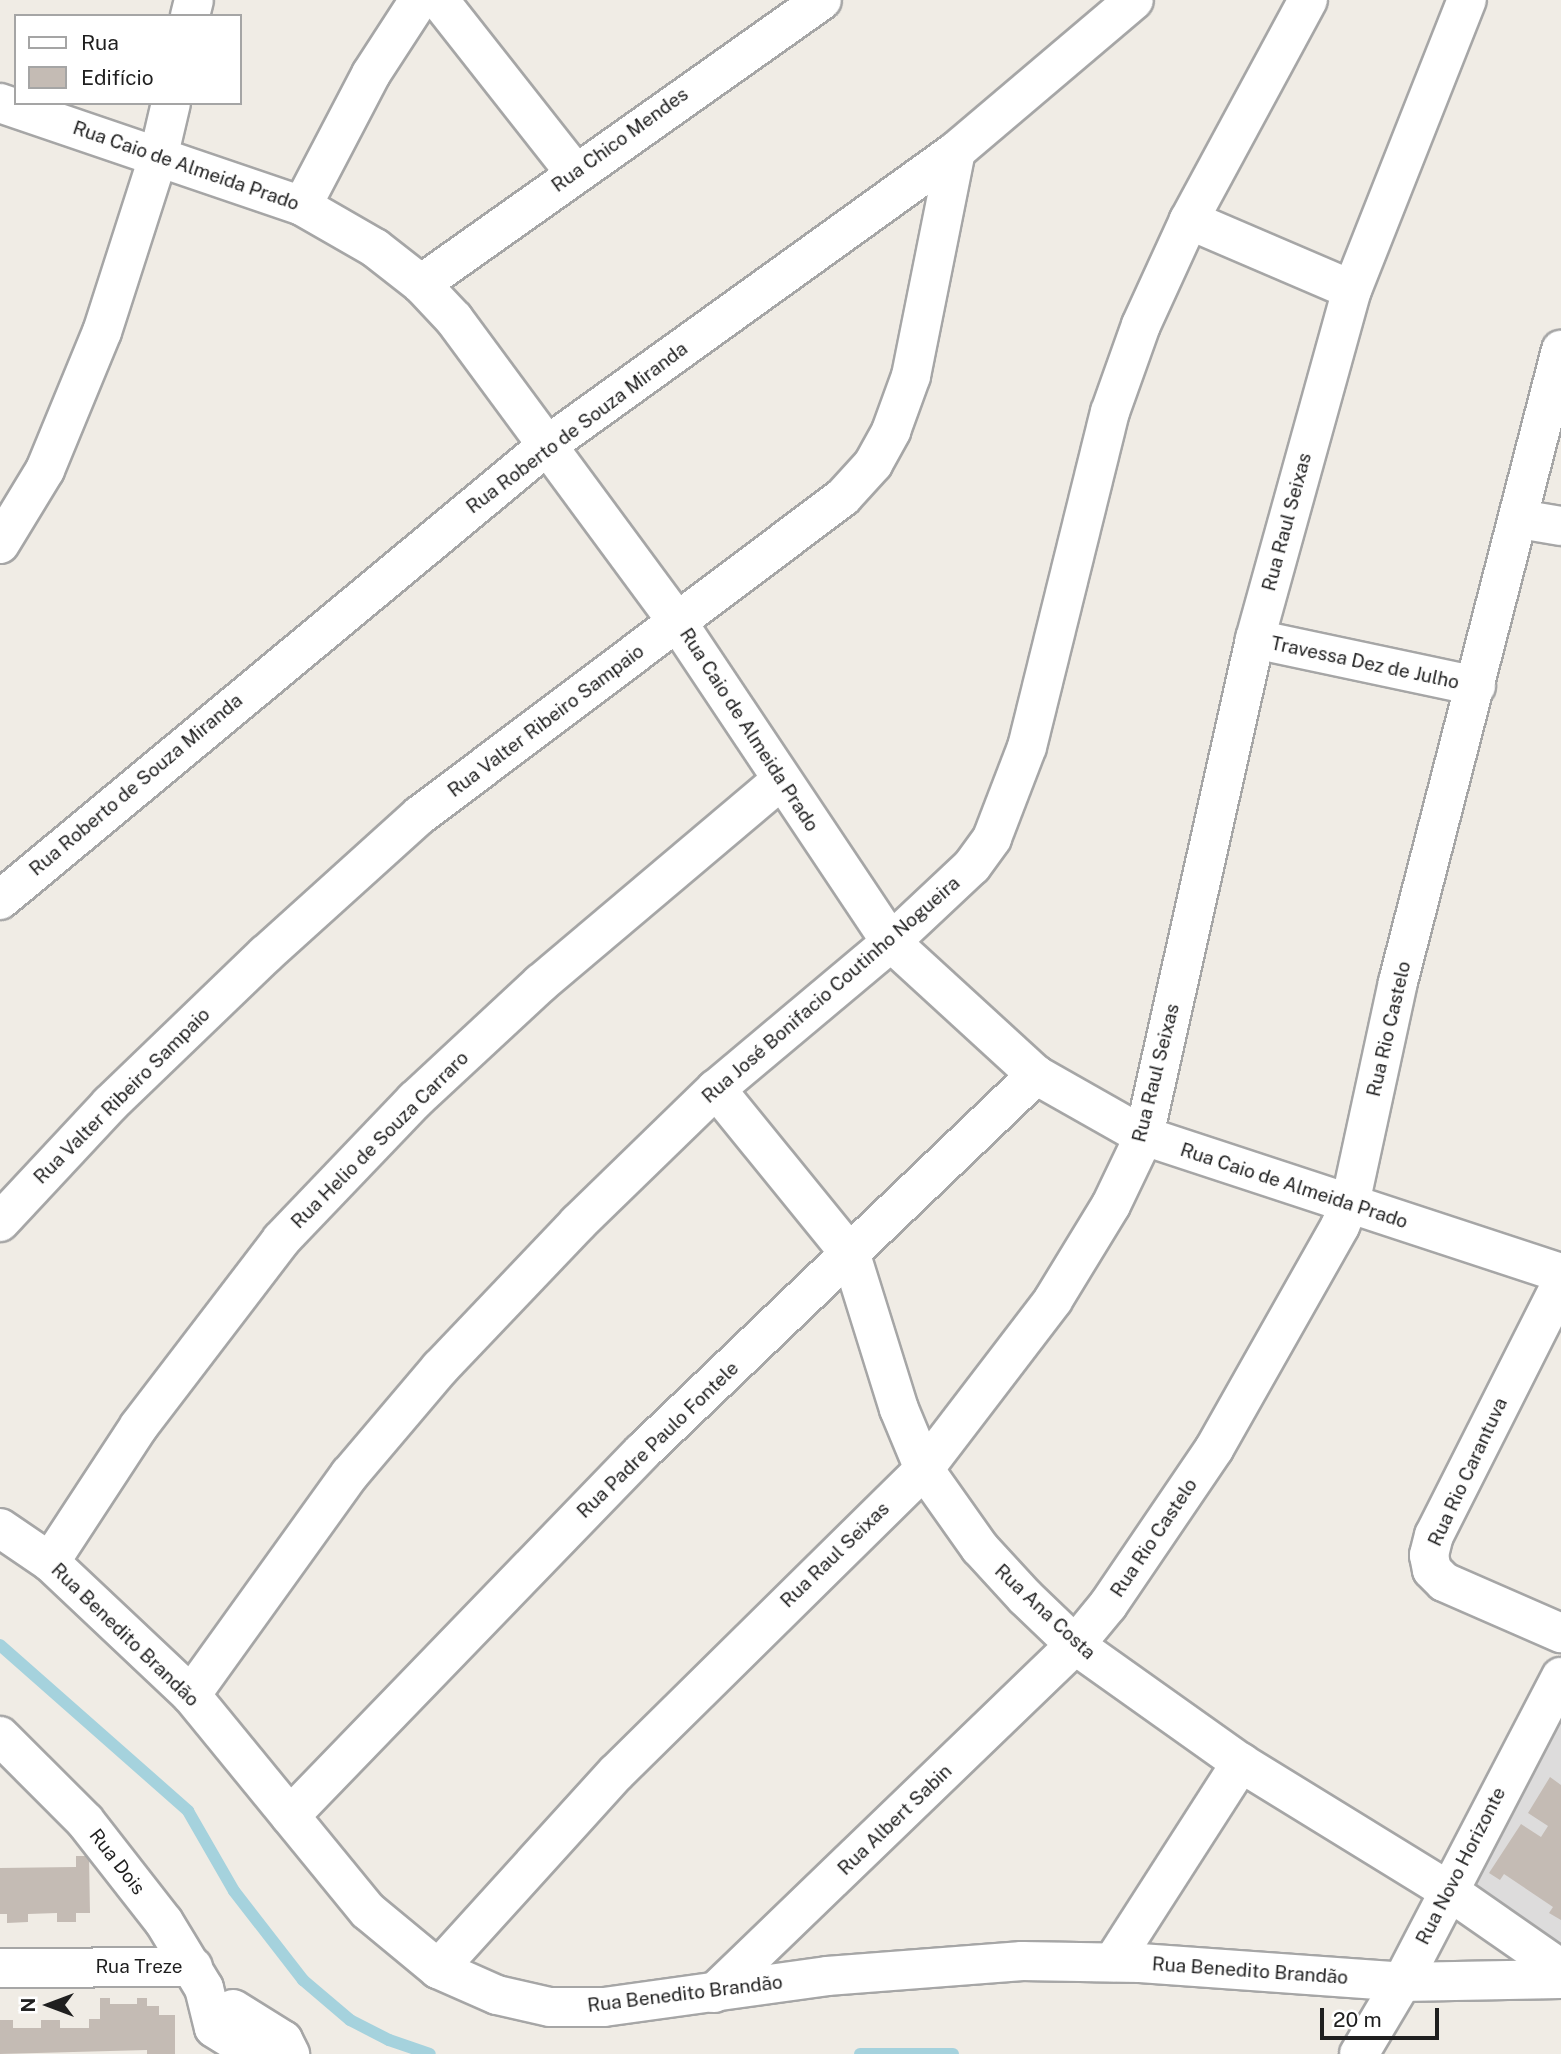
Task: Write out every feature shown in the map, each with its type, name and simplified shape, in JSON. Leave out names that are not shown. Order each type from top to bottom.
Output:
[{"type":"street","points":[[302,206],[350,110],[419,0]]},
{"type":"street","points":[[439,0],[575,173]]},
{"type":"street","name":"Rua Chico Mendes","points":[[421,284],[822,0]]},
{"type":"street","name":"Rua Roberto de Souza Miranda","points":[[0,900],[549,444],[956,151],[1134,0]]},
{"type":"street","name":"Rua José Bonifacio Coutinho Nogueira","points":[[191,1695],[350,1474],[440,1368],[578,1223],[716,1089],[891,942],[972,866],[1009,801],[1027,747],[1110,412],[1141,325],[1189,220],[1308,0]]},
{"type":"street","name":"Rua Raul Seixas","points":[[438,1969],[616,1773],[925,1469],[1053,1300],[1111,1205],[1144,1136],[1255,639],[1352,290],[1467,0]]},
{"type":"street","name":"Rua Caio de Almeida Prado","points":[[0,103],[159,154],[302,206],[375,248],[421,284],[454,319],[549,444],[678,623],[780,781],[891,942],[1036,1075],[1144,1136],[1561,1273]]},
{"type":"street","points":[[0,544],[45,470],[102,332],[159,154],[171,105]]},
{"type":"street","name":"Rua Valter Ribeiro Sampaio","points":[[0,1222],[110,1104],[266,954],[420,815],[843,497],[873,464],[891,431],[911,376],[956,151]]},
{"type":"street","points":[[1189,220],[1352,290]]},
{"type":"street","name":"Rua Rio Castelo","points":[[1075,1645],[1108,1605],[1214,1449],[1271,1354],[1350,1204],[1398,982],[1561,350]]},
{"type":"street","points":[[1519,519],[1561,526]]},
{"type":"street","name":"Travessa Dez de Julho","points":[[1255,639],[1476,686]]},
{"type":"street","name":"Rua Helio de Souza Carraro","points":[[50,1562],[139,1426],[281,1240],[415,1100],[541,983],[780,781]]},
{"type":"street","name":"Rua Padre Paulo Fontele","points":[[290,1816],[643,1451],[851,1255],[1036,1075]]},
{"type":"street","name":"Rua Ana Costa","points":[[716,1089],[851,1255],[899,1409],[925,1469],[979,1548],[1075,1645],[1241,1763],[1446,1889],[1561,1969]]},
{"type":"street","name":"Rua Rio Carantuva","points":[[1561,1284],[1434,1535],[1429,1555],[1432,1570],[1444,1582],[1561,1633]]},
{"type":"street","name":"Rua Benedito Brandão","points":[[0,1528],[50,1562],[191,1695],[368,1911],[438,1969],[498,1995],[550,2007],[604,2007],[932,1965],[1114,1962],[1402,1982],[1561,1979]]},
{"type":"street","name":"Rua Albert Sabin","points":[[714,1993],[1075,1645]]},
{"type":"street","name":"Rua Novo Horizonte","points":[[1359,2054],[1402,1982],[1446,1889],[1561,1677]]},
{"type":"street","name":"Rua Dois","points":[[0,1736],[85,1821],[193,1967],[213,2029]]},
{"type":"street","points":[[1114,1962],[1241,1763]]},
{"type":"street","name":"Rua Treze","points":[[0,1968],[193,1967]]},
{"type":"street","points":[[256,2054],[213,2029],[234,2009],[283,2040],[290,2054]]},
{"type":"shaded area","points":[[1561,1696],[1561,1952],[1460,1878]]},
{"type":"building","points":[[1550,1777],[1561,1785],[1561,1920],[1549,1913],[1553,1907],[1504,1874],[1500,1880],[1489,1873],[1521,1824],[1541,1837],[1548,1826],[1528,1813]]},
{"type":"building","points":[[76,1856],[89,1856],[90,1913],[76,1913],[76,1922],[57,1922],[57,1913],[28,1914],[28,1922],[7,1923],[7,1914],[0,1914],[0,1868],[76,1867]]},
{"type":"building","points":[[100,1998],[110,1998],[110,2004],[137,2004],[137,1998],[147,1998],[147,2006],[159,2006],[159,2015],[175,2015],[175,2054],[147,2054],[147,2050],[0,2054],[0,2020],[13,2020],[13,2028],[41,2028],[41,2020],[60,2020],[60,2028],[89,2028],[89,2019],[100,2019]]},
{"type":"waterway","points":[[0,1645],[188,1811],[234,1891],[303,1980],[350,2020],[389,2040],[430,2054]]},
{"type":"waterway","points":[[860,2054],[953,2054]]}]
